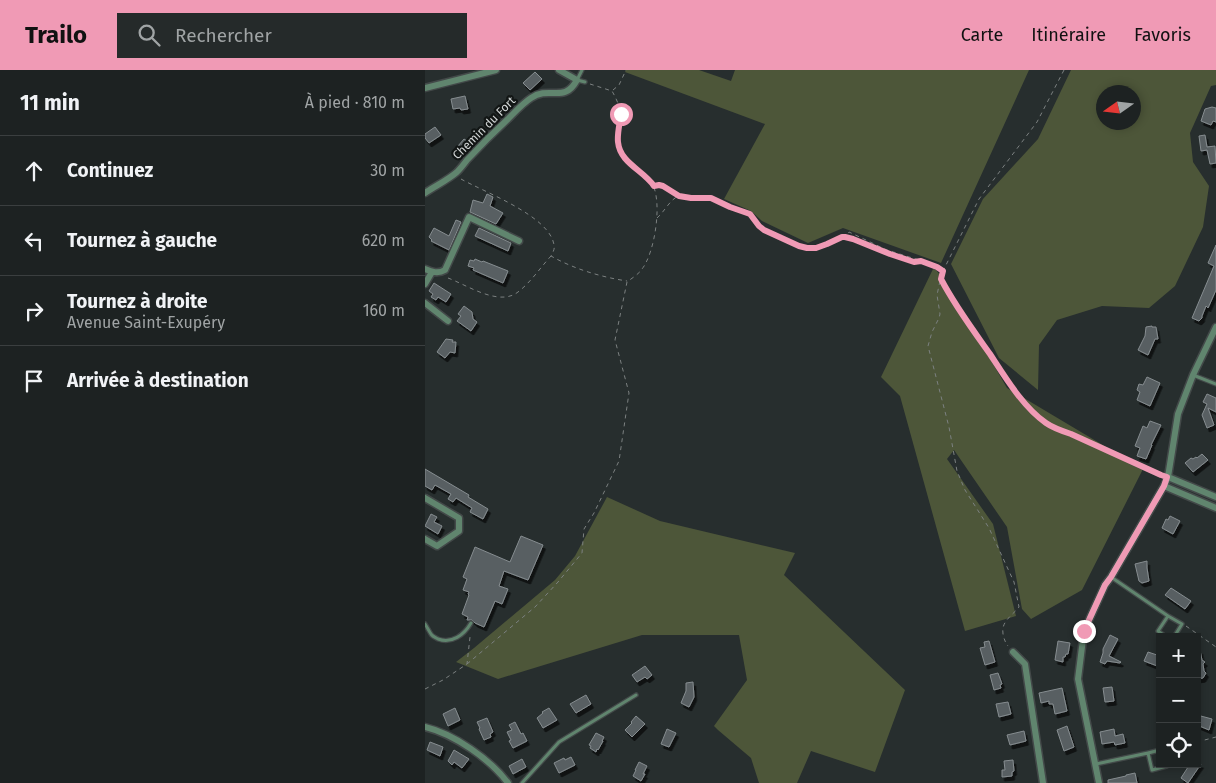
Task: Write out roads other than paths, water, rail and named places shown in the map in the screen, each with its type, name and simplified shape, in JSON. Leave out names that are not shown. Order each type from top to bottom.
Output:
[{"type":"street","points":[[425,88],[496,70]]},
{"type":"street","points":[[559,70],[577,80]]},
{"type":"street","name":"Chemin du Fort","points":[[425,193],[456,172],[485,140],[531,98],[548,92],[568,92],[577,80]]},
{"type":"street","points":[[425,269],[433,272],[445,270],[469,218],[519,242]]},
{"type":"street","points":[[425,284],[433,272]]},
{"type":"street","points":[[425,303],[448,321]]},
{"type":"street","points":[[1099,783],[1078,679],[1084,631],[1105,585],[1164,486],[1178,414],[1193,375],[1216,327]]},
{"type":"street","points":[[1167,477],[1216,497]]},
{"type":"street","points":[[1164,486],[1216,508]]},
{"type":"street","points":[[425,498],[459,518],[459,532],[437,546],[425,539]]},
{"type":"street","points":[[1013,652],[1025,664],[1043,783]]},
{"type":"street","points":[[425,726],[473,750],[496,769],[508,783]]},
{"type":"lane","name":"Chemin du Fort","points":[[577,80],[582,70]]},
{"type":"lane","points":[[577,80],[585,82]]},
{"type":"lane","points":[[1193,375],[1216,384]]},
{"type":"lane","points":[[1131,462],[1167,477]]},
{"type":"lane","points":[[1111,577],[1168,616],[1183,624],[1177,633]]},
{"type":"lane","points":[[1161,633],[1158,631],[1168,616]]},
{"type":"lane","points":[[425,624],[436,638],[451,640],[466,632],[471,623]]},
{"type":"lane","points":[[522,783],[559,742],[636,695]]},
{"type":"lane","points":[[1095,764],[1156,751]]},
{"type":"lane","points":[[1148,753],[1152,770],[1160,768]]}]
